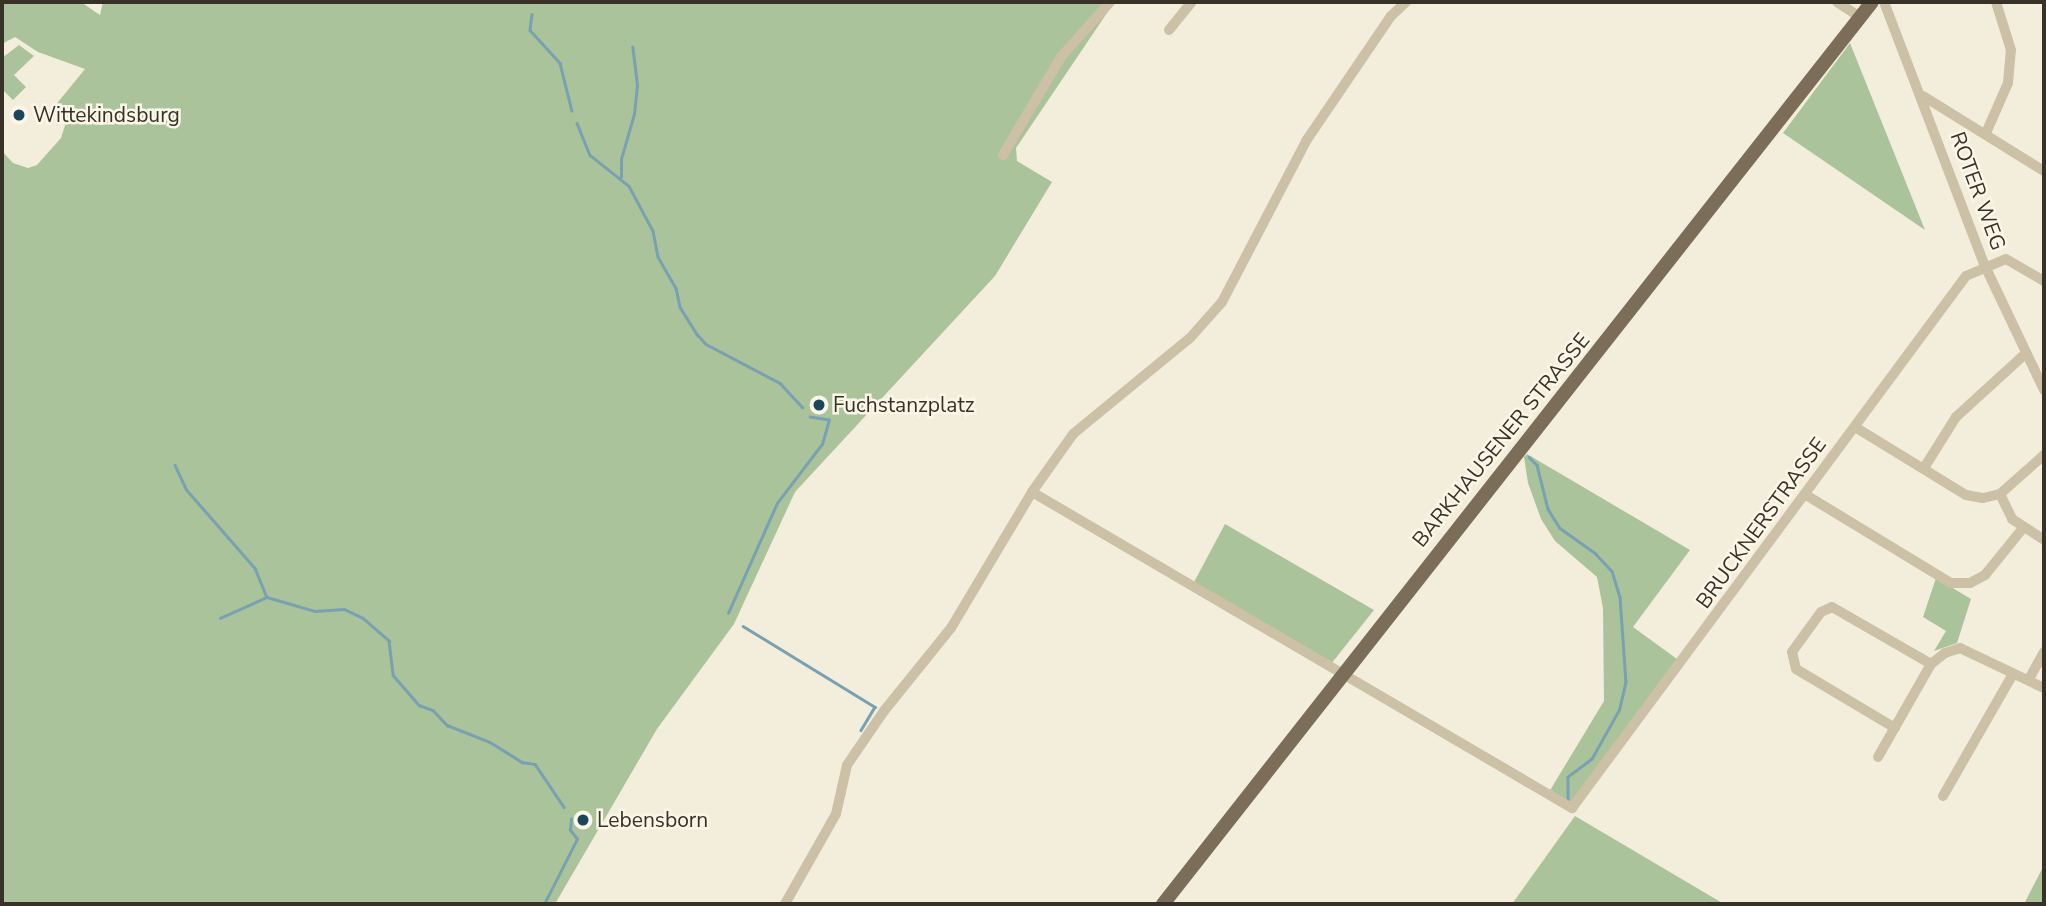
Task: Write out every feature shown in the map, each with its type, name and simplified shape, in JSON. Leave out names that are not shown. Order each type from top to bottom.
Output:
[{"type":"main road","name":"BARKHAUSENER STRASSE","points":[[1163,904],[1340,675],[1871,2]]},
{"type":"street","points":[[1003,155],[1061,57],[1110,2]]},
{"type":"street","points":[[1169,30],[1192,2]]},
{"type":"street","points":[[785,904],[836,814],[847,765],[884,710],[951,628],[1032,492],[1073,434],[1190,338],[1222,302],[1246,262],[1300,152],[1391,16],[1406,2]]},
{"type":"street","points":[[1837,2],[1860,17]]},
{"type":"street","name":"ROTER WEG","points":[[1884,2],[1923,96],[1984,264],[2044,390]]},
{"type":"street","points":[[1986,133],[2008,83],[2011,50],[1996,2]]},
{"type":"street","points":[[1923,96],[1986,133],[2044,172]]},
{"type":"street","points":[[1984,264],[2006,259],[2044,281]]},
{"type":"street","name":"BRUCKNERSTRASSE","points":[[1340,675],[1572,808],[1806,495],[1965,276],[1984,264]]},
{"type":"street","points":[[1924,468],[1956,416],[2026,354]]},
{"type":"street","points":[[1855,427],[1966,495],[1983,498],[2000,494],[2044,455]]},
{"type":"street","points":[[1032,492],[1340,675]]},
{"type":"street","points":[[2000,494],[2012,519],[2044,540]]},
{"type":"street","points":[[1806,495],[1951,583],[1970,583],[1985,575],[2023,528]]},
{"type":"street","points":[[1895,728],[1796,670],[1792,652],[1821,612],[1832,607],[1931,664]]},
{"type":"street","points":[[1878,757],[1931,664],[1960,648],[2044,688]]},
{"type":"street","points":[[2029,679],[2044,652]]},
{"type":"street","points":[[1943,796],[2013,674]]},
{"type":"green space","points":[[2,2],[81,2],[100,15],[103,2],[1113,4],[1016,148],[1017,161],[1052,182],[995,276],[795,492],[734,624],[657,729],[555,904],[2,904],[2,151],[13,163],[28,168],[37,165],[61,138],[67,119],[54,107],[85,69],[38,52],[15,37],[2,44]]},
{"type":"green space","points":[[1850,43],[1925,230],[1783,133]]},
{"type":"green space","points":[[19,45],[34,56],[14,75],[26,87],[13,100],[2,89],[2,58]]},
{"type":"green space","points":[[1527,454],[1690,550],[1633,627],[1677,659],[1573,801],[1567,802],[1549,792],[1604,701],[1603,608],[1597,577],[1555,541],[1541,519],[1528,483],[1524,457]]},
{"type":"green space","points":[[1225,524],[1374,610],[1331,664],[1193,584]]},
{"type":"green space","points":[[1936,578],[1971,599],[1957,643],[1934,651],[1946,631],[1923,617]]},
{"type":"green space","points":[[1575,816],[1724,904],[1512,904]]},
{"type":"green space","points":[[2044,865],[2044,904],[2024,904]]},
{"type":"waterway","points":[[532,14],[530,30],[560,63],[572,111]]},
{"type":"waterway","points":[[621,177],[621,159],[634,114],[637,85],[632,47]]},
{"type":"waterway","points":[[577,123],[590,155],[629,186],[653,231],[658,257],[676,288],[680,307],[697,334],[706,344],[780,383],[802,407]]},
{"type":"waterway","points":[[728,613],[777,503],[822,444],[829,420],[810,417]]},
{"type":"waterway","points":[[1529,457],[1537,465],[1548,509],[1560,528],[1595,553],[1612,571],[1620,597],[1626,682],[1620,709],[1592,759],[1568,777],[1568,800]]},
{"type":"waterway","points":[[175,465],[186,489],[255,568],[267,597],[315,611],[344,609],[363,618],[389,641],[393,675],[419,705],[433,710],[447,725],[490,742],[522,762],[535,764],[564,807]]},
{"type":"waterway","points":[[220,618],[267,597]]},
{"type":"waterway","points":[[743,626],[875,707],[861,730]]},
{"type":"waterway","points":[[544,904],[577,839],[570,830],[571,819]]},
{"type":"place","name":"Wittekindsburg","points":[[19,115]]},
{"type":"place","name":"Fuchstanzplatz","points":[[819,405]]},
{"type":"place","name":"Lebensborn","points":[[583,820]]}]
